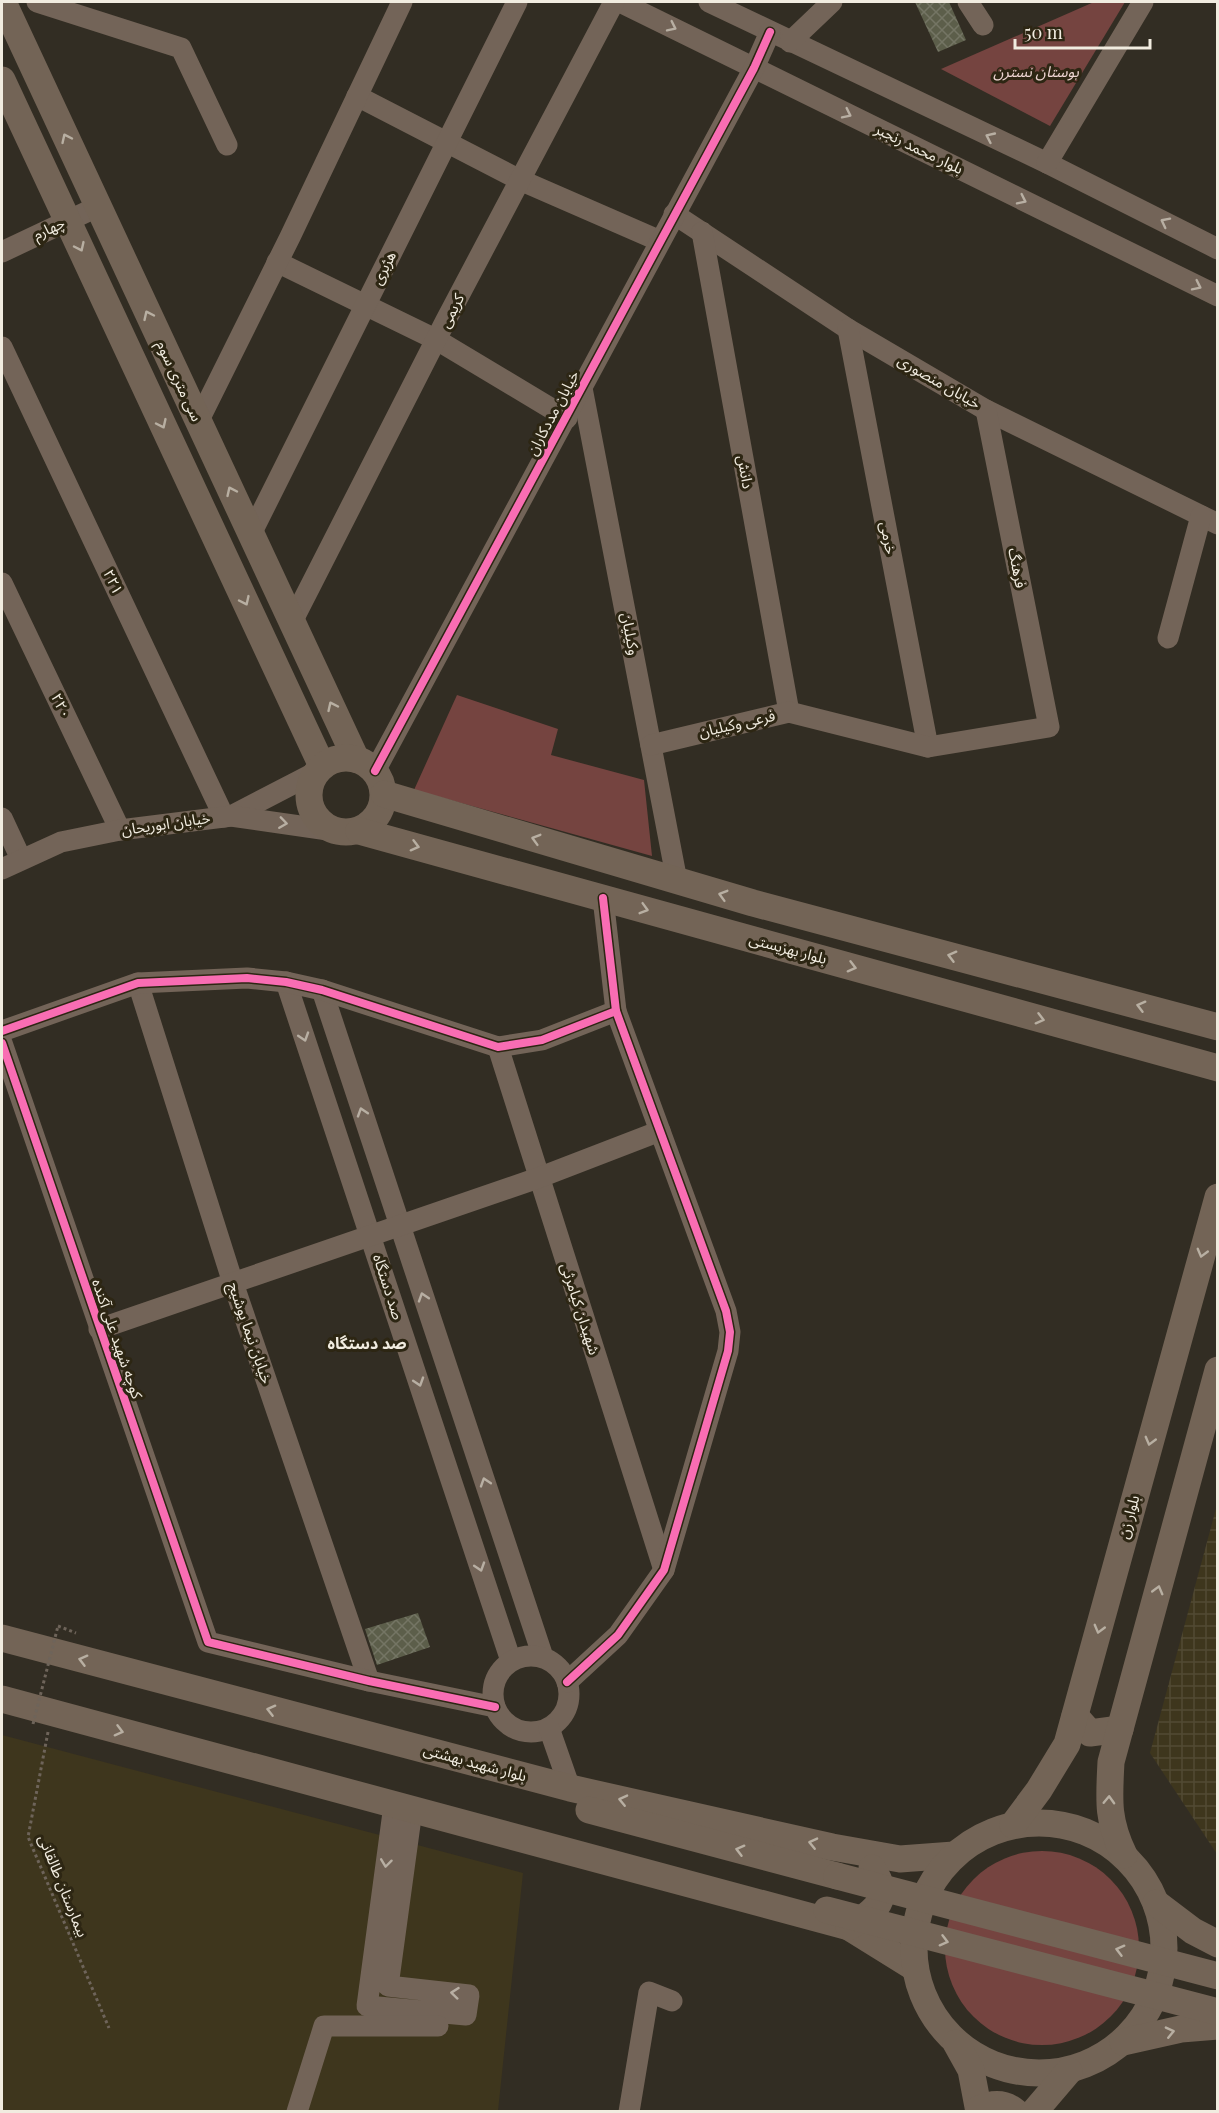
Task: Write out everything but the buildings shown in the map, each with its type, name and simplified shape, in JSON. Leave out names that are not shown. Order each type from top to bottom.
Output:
[{"type":"main road","name":"سی متری سوم","points":[[3,2],[292,622],[372,775]]},
{"type":"main road","points":[[2,80],[320,769]]},
{"type":"main road","points":[[372,775],[382,806],[369,825],[347,831],[325,826],[317,818],[311,808],[310,786],[320,769],[338,759],[372,775],[677,881],[1218,1027]]},
{"type":"main road","name":"بلوار بهزیستی","points":[[347,831],[603,898],[1218,1068]]},
{"type":"main road","points":[[741,936],[753,903]]},
{"type":"main road","points":[[1180,1017],[1218,1005]]},
{"type":"main road","name":"بلوار زن","points":[[1013,1825],[1039,1790],[1067,1744],[1218,1197]]},
{"type":"main road","points":[[955,2042],[990,2064],[1009,2069],[1029,2074],[1069,2071],[1098,2060],[1124,2042],[1143,2019],[1157,1992],[1164,1962],[1163,1932],[1156,1902],[1114,1836],[1109,1813],[1111,1762],[1218,1370]]},
{"type":"main road","name":"بلوار شهید بهشتی","points":[[2,1638],[570,1788],[900,1859],[954,1855]]},
{"type":"main road","points":[[2,1699],[43,1718],[287,1776],[849,1927],[915,1968]]},
{"type":"main road","points":[[1075,1716],[1090,1733],[1120,1729]]},
{"type":"main road","points":[[302,1718],[336,1743],[1218,1974],[1212,1981],[1211,1992],[1212,2003],[1218,2012]]},
{"type":"main road","points":[[287,1776],[326,1775],[827,1910],[1218,2012]]},
{"type":"main road","points":[[1016,2112],[1000,2104],[989,2105],[979,2110],[971,2070],[955,2042],[929,2009],[920,1989],[915,1968],[914,1937],[920,1906],[934,1878],[954,1855],[982,1836],[1013,1825],[1033,1822],[1072,1827],[1090,1833],[1124,1855]]},
{"type":"main road","points":[[849,1927],[877,1908],[882,1896],[879,1878],[857,1851]]},
{"type":"main road","points":[[1156,1902],[1193,1931],[1218,1944]]},
{"type":"main road","points":[[1124,2042],[1181,2029],[1218,2026]]},
{"type":"main road","points":[[1034,2112],[1069,2071]]},
{"type":"street","points":[[38,2],[181,48],[227,145]]},
{"type":"street","points":[[198,422],[402,2]]},
{"type":"street","name":"هژبری","points":[[251,534],[517,2]]},
{"type":"street","name":"کریمی","points":[[292,622],[614,2]]},
{"type":"street","name":"بلوار محمد رنجبر","points":[[620,2],[1218,296]]},
{"type":"street","points":[[709,2],[1047,163],[1217,248]]},
{"type":"street","points":[[790,42],[832,2]]},
{"type":"street","points":[[968,2],[983,25]]},
{"type":"street","points":[[1047,163],[1143,2]]},
{"type":"street","name":"خیابان مددکاران","points":[[372,775],[567,418],[754,68],[770,32]]},
{"type":"street","points":[[357,96],[520,180],[660,241]]},
{"type":"street","name":"چهارم","points":[[2,252],[97,207]]},
{"type":"street","name":"خیابان منصوری","points":[[674,214],[848,329],[986,410],[1209,520]]},
{"type":"street","name":"دانش","points":[[702,232],[789,712]]},
{"type":"street","points":[[277,262],[437,340],[567,418]]},
{"type":"street","name":"خرمی","points":[[848,329],[928,747]]},
{"type":"street","name":"۲۲۱","points":[[2,346],[227,816]]},
{"type":"street","name":"وکیلیان","points":[[582,388],[677,881]]},
{"type":"street","name":"فرهنگ","points":[[928,747],[1049,727],[986,410]]},
{"type":"street","points":[[1168,638],[1209,520]]},
{"type":"street","name":"۲۲۰","points":[[2,583],[120,830]]},
{"type":"street","name":"فرعی وکیلیان","points":[[651,745],[789,712],[928,747]]},
{"type":"street","points":[[227,816],[320,769]]},
{"type":"street","name":"خیابان ابوریحان","points":[[2,869],[61,842],[120,830],[227,816],[347,831]]},
{"type":"street","points":[[2,818],[21,859]]},
{"type":"street","points":[[567,1682],[618,1635],[664,1570],[728,1352],[730,1332],[726,1311],[616,1011],[603,898]]},
{"type":"street","points":[[2,1031],[138,983],[247,978],[286,982],[322,990],[498,1047],[542,1040],[616,1011]]},
{"type":"street","name":"صد دستگاه","points":[[286,982],[511,1661]]},
{"type":"street","name":"خیابان نیما یوشیج","points":[[138,983],[233,1283],[369,1681]]},
{"type":"street","name":"صد دستگاه","points":[[322,990],[543,1657]]},
{"type":"street","name":"کوچه شهید علی آکنده","points":[[2,1043],[208,1642],[369,1681]]},
{"type":"street","name":"شهیدان کیامرثی","points":[[498,1047],[664,1570]]},
{"type":"street","points":[[99,1329],[538,1178],[660,1131]]},
{"type":"street","points":[[521,1656],[543,1657],[562,1671],[569,1695],[567,1708],[559,1720],[549,1728],[533,1732],[517,1730],[504,1721],[495,1707],[493,1694],[495,1681],[501,1669],[521,1656]]},
{"type":"street","points":[[369,1681],[495,1707]]},
{"type":"street","points":[[549,1728],[570,1788]]},
{"type":"street","points":[[403,1807],[388,1986],[469,1995],[466,2015],[367,2006],[403,1807]]},
{"type":"street","points":[[629,2112],[649,1992],[672,2001]]},
{"type":"street","points":[[297,2112],[324,2026],[438,2026]]},
{"type":"shaded area","points":[[1217,1505],[1217,1854],[1150,1753]]},
{"type":"shaded area","points":[[2,1735],[523,1873],[498,2111],[2,2111]]},
{"type":"green space","name":"بوستان نسترن","points":[[1094,2],[1125,2],[1050,126],[941,69]]},
{"type":"green space","points":[[457,695],[558,729],[551,755],[644,780],[652,856],[414,790]]},
{"type":"green space","points":[[1042,1851],[1061,1853],[1088,1863],[1103,1873],[1117,1887],[1131,1911],[1137,1929],[1139,1948],[1137,1967],[1127,1994],[1117,2009],[1103,2023],[1079,2037],[1061,2043],[1042,2045],[1023,2043],[996,2033],[981,2023],[967,2009],[953,1985],[947,1967],[945,1948],[947,1929],[957,1902],[967,1887],[981,1873],[1005,1859],[1023,1853]]},
{"type":"cycle path","points":[[375,771],[754,68],[770,32]]},
{"type":"cycle path","points":[[2,1031],[138,983],[247,978],[286,982],[322,990],[498,1047],[542,1040],[616,1011],[603,898]]},
{"type":"cycle path","points":[[567,1682],[618,1635],[664,1570],[728,1351],[730,1332],[726,1311],[616,1011]]},
{"type":"cycle path","points":[[2,1043],[208,1642],[369,1681],[495,1707]]},
{"type":"district","name":"صد دستگاه","points":[[367,1343]]}]
